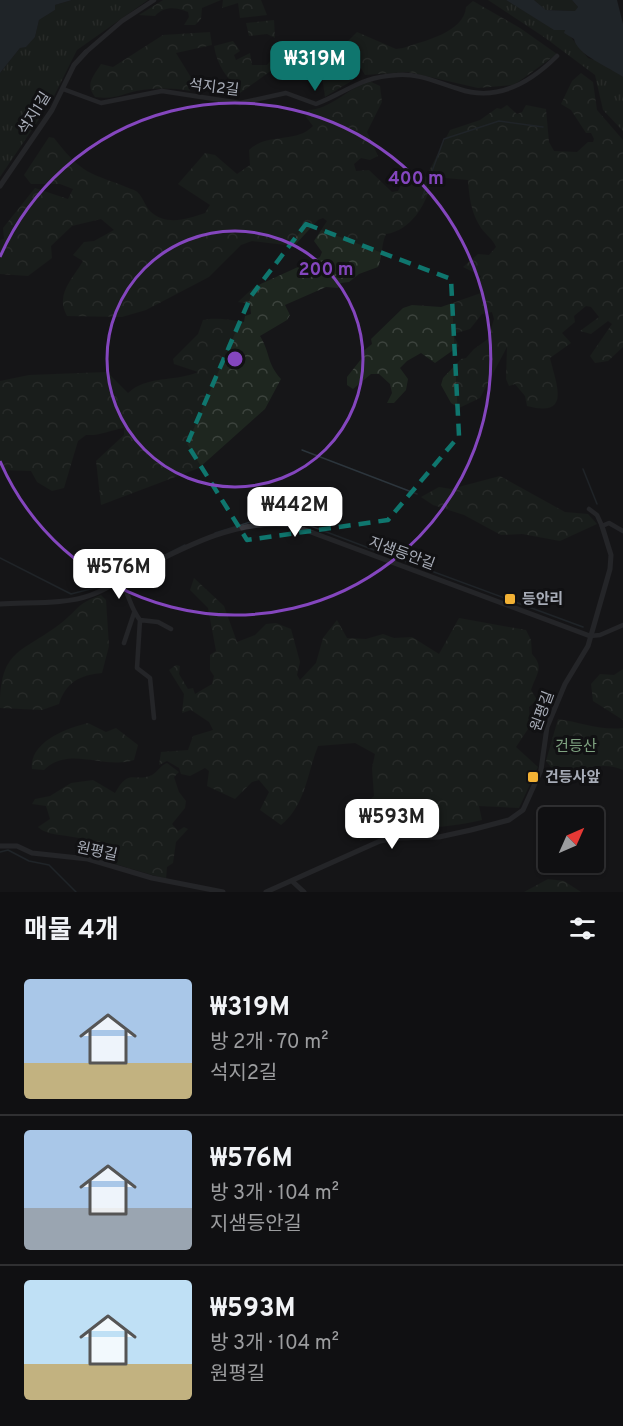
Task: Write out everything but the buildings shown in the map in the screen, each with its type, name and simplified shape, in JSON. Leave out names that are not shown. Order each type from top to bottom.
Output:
[{"type":"street","points":[[86,52],[122,21],[154,0]]},
{"type":"street","name":"석지1길","points":[[0,186],[63,89],[75,64],[86,52]]},
{"type":"street","name":"석지2길","points":[[63,89],[101,103],[162,92],[240,103],[286,93],[316,104],[365,79],[411,74],[461,90],[492,94],[509,90],[557,56]]},
{"type":"street","points":[[589,509],[597,515],[611,555],[610,569],[590,636],[600,635],[623,625]]},
{"type":"street","points":[[602,526],[609,523],[623,531]]},
{"type":"street","name":"지샘등안길","points":[[0,604],[75,599],[92,595],[181,549],[226,533],[255,524],[292,525],[590,636]]},
{"type":"street","points":[[120,580],[131,598],[134,613],[140,620],[158,622],[171,629]]},
{"type":"street","points":[[124,643],[134,613]]},
{"type":"street","points":[[140,620],[137,668],[150,678],[154,718]]},
{"type":"street","name":"원평길","points":[[266,892],[380,841],[396,838],[439,837],[517,816],[523,810],[541,770],[547,727],[565,684],[588,646],[590,636]]},
{"type":"street","name":"원평길","points":[[0,846],[7,845],[32,853],[88,859],[152,878],[224,892]]},
{"type":"street","points":[[292,881],[304,892]]},
{"type":"highlighted area","points":[[306,224],[451,279],[459,436],[388,520],[247,540],[187,444],[251,296]]},
{"type":"green space","points":[[72,0],[148,0],[77,50],[52,100],[0,177],[0,73],[20,48],[35,37],[39,20],[55,10],[55,5]]},
{"type":"green space","points":[[163,0],[221,0],[202,8],[201,19],[195,25],[184,25],[189,17],[188,12],[179,9],[166,9],[155,16],[139,15]]},
{"type":"green space","points":[[223,0],[261,0],[267,15],[240,18],[238,3],[222,8]]},
{"type":"green space","points":[[488,0],[506,0],[550,27],[565,30],[588,58],[604,63],[623,77],[623,131],[603,110],[595,75],[544,37]]},
{"type":"green space","points":[[534,0],[572,0],[578,7],[576,11],[546,10]]},
{"type":"green space","points":[[473,1],[520,28],[557,54],[514,85],[478,88],[408,72],[365,75],[346,43],[357,32],[396,49],[403,48],[450,30],[464,16],[466,7]]},
{"type":"green space","points":[[274,20],[275,38],[267,34],[249,36],[246,23]]},
{"type":"green space","points":[[210,32],[212,45],[176,53],[192,79],[190,91],[148,89],[109,98],[95,97],[92,92],[91,80],[101,64],[113,67],[163,35]]},
{"type":"green space","points":[[233,41],[240,51],[234,55],[236,60],[250,53],[252,65],[267,65],[276,54],[279,56],[276,64],[308,66],[272,70],[240,93],[220,65],[214,46]]},
{"type":"green space","points":[[326,48],[326,54],[336,51],[342,65],[354,75],[353,80],[325,97],[322,76],[324,69],[319,62],[313,62],[315,57],[313,55]]},
{"type":"green space","points":[[581,73],[593,82],[597,110],[623,140],[623,347],[608,361],[595,363],[590,356],[612,324],[608,321],[591,334],[580,331],[599,317],[591,307],[586,306],[574,316],[575,322],[562,333],[571,343],[550,358],[557,388],[556,403],[550,407],[541,408],[527,406],[525,396],[515,384],[509,386],[506,379],[507,347],[480,398],[459,408],[451,403],[441,385],[443,378],[461,359],[466,358],[488,339],[494,319],[492,312],[482,314],[470,329],[453,334],[459,346],[435,363],[421,353],[407,361],[400,368],[408,379],[406,390],[394,403],[387,403],[392,393],[390,384],[379,374],[371,374],[353,389],[347,385],[347,377],[362,358],[362,352],[372,344],[371,339],[403,308],[412,305],[441,307],[481,293],[482,286],[478,281],[481,276],[463,267],[478,254],[489,255],[496,247],[475,216],[468,180],[434,177],[429,171],[450,130],[480,120],[497,108],[501,109],[507,105],[517,114],[522,112],[526,105],[546,109],[549,142],[554,151],[577,152],[594,139],[591,133],[586,133],[571,110],[561,104],[572,81]]},
{"type":"green space","points":[[369,81],[380,86],[382,102],[367,132],[378,156],[370,160],[361,158],[354,164],[356,171],[369,170],[392,192],[398,191],[404,180],[412,184],[423,175],[431,180],[429,189],[422,207],[410,222],[395,232],[386,234],[378,267],[359,274],[349,282],[341,283],[338,288],[326,287],[285,305],[290,315],[287,320],[260,336],[273,368],[281,379],[265,409],[199,468],[101,505],[96,461],[124,435],[124,428],[96,435],[86,435],[78,441],[64,488],[52,491],[37,482],[31,471],[0,470],[0,381],[29,375],[107,372],[128,393],[136,387],[153,381],[198,372],[174,364],[173,359],[198,334],[203,320],[244,322],[245,316],[251,314],[250,304],[238,302],[254,287],[320,257],[322,252],[314,241],[327,221],[323,218],[318,220],[294,246],[252,241],[241,245],[209,277],[146,310],[122,317],[67,316],[63,301],[66,287],[83,261],[73,255],[84,242],[94,241],[114,230],[101,219],[72,226],[51,246],[52,258],[28,276],[0,274],[0,240],[4,239],[3,228],[35,188],[68,199],[73,189],[60,184],[31,184],[24,175],[49,137],[54,138],[74,160],[90,172],[137,192],[157,216],[170,220],[184,219],[205,213],[210,205],[178,184],[205,153],[215,155],[237,174],[250,165],[249,150],[265,141],[298,135],[306,131],[313,126],[306,117],[308,110],[331,103]]},
{"type":"green space","points":[[500,476],[565,512],[588,514],[597,524],[560,541],[522,534],[501,535],[464,515],[433,505],[421,497],[439,487],[451,489]]},
{"type":"green space","points":[[194,578],[224,606],[237,642],[255,635],[266,624],[276,623],[291,629],[300,662],[297,675],[300,680],[316,663],[323,638],[337,620],[347,638],[366,639],[383,634],[394,638],[412,637],[439,654],[459,618],[526,630],[531,640],[532,654],[539,667],[531,690],[537,700],[529,707],[530,726],[516,747],[538,767],[519,808],[479,806],[482,820],[389,833],[360,841],[355,814],[374,796],[372,768],[375,754],[355,743],[318,746],[301,798],[296,808],[281,825],[260,810],[269,792],[259,780],[252,782],[235,799],[207,786],[209,771],[205,768],[190,776],[181,774],[179,768],[167,761],[159,765],[161,752],[188,750],[193,736],[213,730],[209,722],[191,710],[182,713],[184,694],[169,670],[176,665],[180,666],[179,674],[188,689],[193,688],[195,694],[212,684],[214,676],[210,670],[210,655],[216,651],[208,608],[190,590]]},
{"type":"green space","points":[[101,595],[106,600],[109,646],[102,673],[75,681],[66,690],[59,704],[42,710],[0,708],[4,674],[8,663],[15,655],[60,624],[82,604]]},
{"type":"green space","name":"건등산","points":[[623,669],[623,720],[593,701],[591,684],[600,674],[614,675]]},
{"type":"green space","name":"건등산","points":[[558,719],[599,727],[623,728],[623,770],[609,766],[587,768],[565,773],[562,781],[546,761]]},
{"type":"green space","points":[[88,723],[106,732],[116,728],[138,745],[134,760],[111,762],[64,759],[44,770],[32,769],[33,759],[43,744],[70,728]]},
{"type":"green space","points":[[167,763],[179,772],[174,777],[179,792],[186,801],[185,808],[172,824],[178,831],[184,827],[188,829],[176,842],[173,863],[167,867],[166,879],[84,855],[89,850],[104,854],[104,850],[87,840],[51,833],[38,827],[50,819],[46,806],[32,804],[35,799],[50,796],[71,783],[93,780],[115,793],[124,780],[152,775]]},
{"type":"green space","points":[[548,879],[564,881],[581,892],[524,892]]},
{"type":"shaded area","points":[[0,0],[72,0],[55,5],[55,10],[39,20],[35,37],[26,47],[20,48],[0,73]]},
{"type":"shaded area","points":[[506,0],[534,0],[546,10],[575,11],[578,7],[572,0],[617,0],[623,24],[623,77],[587,55],[576,45],[574,39],[564,33],[565,30],[554,30]]},
{"type":"waterway","points":[[422,198],[444,139],[499,121],[543,127]]},
{"type":"waterway","points":[[302,450],[417,494]]},
{"type":"waterway","points":[[583,469],[597,504]]},
{"type":"waterway","points":[[262,519],[308,525],[390,556]]},
{"type":"waterway","points":[[215,533],[257,520]]},
{"type":"waterway","points":[[0,558],[71,594],[106,585],[185,545]]},
{"type":"waterway","points":[[396,558],[583,627]]},
{"type":"waterway","points":[[0,852],[8,850],[29,861],[49,865],[76,892]]},
{"type":"place","name":"등안리","points":[[510,599]]},
{"type":"place","name":"건등사앞","points":[[533,777]]}]
